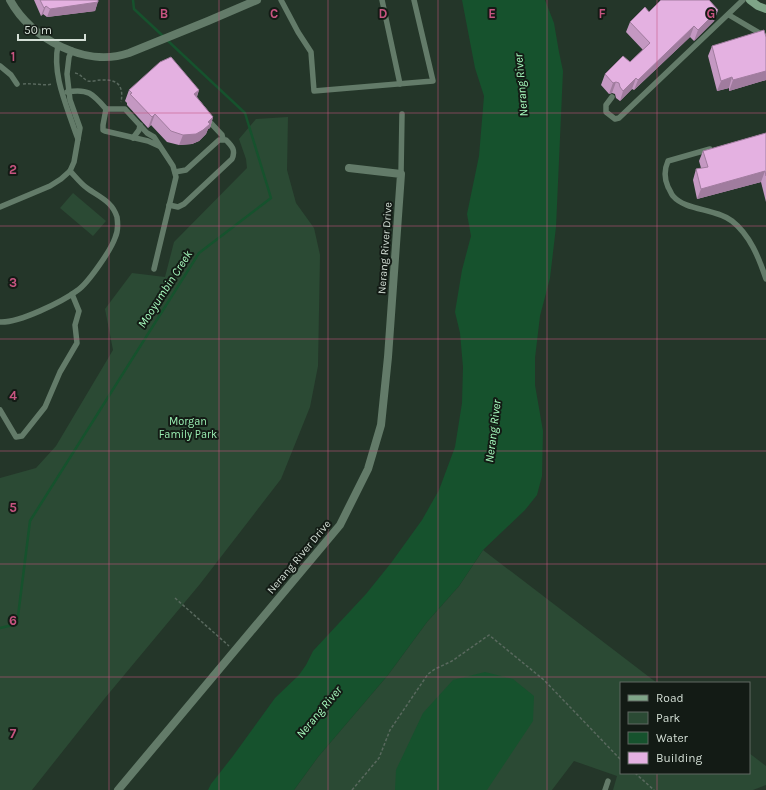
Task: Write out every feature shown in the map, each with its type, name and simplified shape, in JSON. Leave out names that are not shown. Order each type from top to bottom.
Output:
[{"type":"main road","points":[[750,0],[758,6],[766,9]]},
{"type":"street","points":[[10,0],[32,27],[58,45],[88,55],[106,58],[130,53],[257,0]]},
{"type":"street","points":[[349,168],[401,174]]},
{"type":"street","name":"Nerang River Drive","points":[[118,790],[340,525],[368,469],[381,425],[388,357],[401,174]]},
{"type":"lane","points":[[281,0],[298,32],[312,52],[314,91],[433,81],[414,0]]},
{"type":"lane","points":[[382,0],[400,84]]},
{"type":"lane","points":[[612,97],[606,105],[606,112],[615,120],[619,118],[744,0]]},
{"type":"lane","points":[[728,15],[766,37]]},
{"type":"lane","points":[[58,45],[56,53],[62,93],[78,139]]},
{"type":"lane","points":[[0,207],[50,186],[61,179],[70,170],[76,156],[80,128],[70,100],[67,74],[69,57],[72,50]]},
{"type":"lane","points":[[0,66],[11,75],[17,84]]},
{"type":"lane","points":[[62,93],[85,91],[90,93],[106,109],[125,108],[147,133],[154,137],[173,166],[176,177],[154,268]]},
{"type":"lane","points":[[106,109],[103,130],[148,141],[159,146]]},
{"type":"lane","points":[[169,206],[181,206],[232,159],[234,153],[233,148],[226,140],[223,139],[222,135],[202,113]]},
{"type":"lane","points":[[401,174],[402,114]]},
{"type":"lane","points":[[133,138],[139,130],[140,125]]},
{"type":"lane","points":[[175,172],[186,170],[216,142],[223,139]]},
{"type":"lane","points":[[718,147],[668,161],[664,171],[666,184],[672,196],[681,202],[722,214],[744,232],[754,249],[766,279]]},
{"type":"lane","points":[[0,322],[16,320],[72,294],[87,282],[115,239],[118,225],[109,202],[86,188],[70,170]]},
{"type":"lane","points":[[0,410],[16,437],[22,436],[45,407],[60,372],[77,344],[75,325],[79,311],[72,294]]},
{"type":"lane","points":[[605,790],[608,781]]},
{"type":"path","points":[[71,74],[79,74],[90,81],[105,80],[117,83],[120,87],[122,95],[119,108]]},
{"type":"path","points":[[17,84],[54,84]]},
{"type":"path","points":[[175,598],[235,651]]},
{"type":"path","points":[[352,790],[379,758],[390,730],[428,674],[435,668],[452,661],[489,635],[544,680],[620,759]]},
{"type":"path","points":[[636,774],[654,790]]},
{"type":"green space","name":"Morgan Family Park","points":[[288,117],[287,170],[296,203],[314,228],[320,255],[318,366],[310,407],[281,479],[200,584],[105,698],[32,790],[0,790],[0,478],[36,468],[56,446],[113,350],[105,309],[132,273],[165,277],[174,242],[247,168],[246,159],[239,139],[256,119]]},
{"type":"green space","points":[[73,193],[106,221],[93,236],[60,208]]},
{"type":"green space","points":[[483,550],[656,682],[620,682],[620,774],[750,774],[750,754],[766,766],[766,785],[753,790],[613,790],[617,776],[574,761],[552,790],[294,790],[318,757],[388,675],[427,622],[459,586]]},
{"type":"water","name":"Nerang River","points":[[462,0],[545,0],[554,23],[563,71],[556,227],[550,278],[540,316],[535,358],[535,385],[543,431],[542,476],[537,495],[525,510],[483,550],[459,586],[427,622],[388,675],[318,757],[294,790],[208,790],[275,698],[299,675],[313,651],[366,594],[391,563],[422,520],[439,490],[455,447],[462,403],[463,367],[460,333],[455,312],[462,270],[471,236],[467,214],[479,156],[484,96],[475,68]]},
{"type":"water","points":[[485,672],[513,679],[534,696],[533,721],[487,790],[395,790],[396,770],[423,713],[453,680]]},
{"type":"building","points":[[40,0],[98,0],[98,2],[50,9],[46,6],[44,8]]},
{"type":"building","points":[[661,0],[709,0],[718,10],[698,30],[694,26],[638,80],[636,78],[623,91],[619,83],[613,83],[605,74],[623,56],[630,62],[650,43],[630,22],[645,7],[649,12]]},
{"type":"building","points":[[764,30],[766,37],[766,71],[733,80],[732,77],[721,81],[712,46]]},
{"type":"building","points":[[171,57],[199,90],[194,94],[213,117],[208,122],[210,124],[196,134],[183,135],[171,131],[155,114],[152,117],[130,94],[132,93],[129,90],[160,62]]},
{"type":"building","points":[[766,133],[766,176],[765,171],[701,189],[696,169],[708,167],[703,151]]},
{"type":"waterway","name":"Mooyumbin Creek","points":[[133,0],[134,9],[163,36]]},
{"type":"waterway","name":"Mooyumbin Creek","points":[[0,628],[17,624],[30,521],[199,253],[271,198],[245,113],[167,40]]}]
